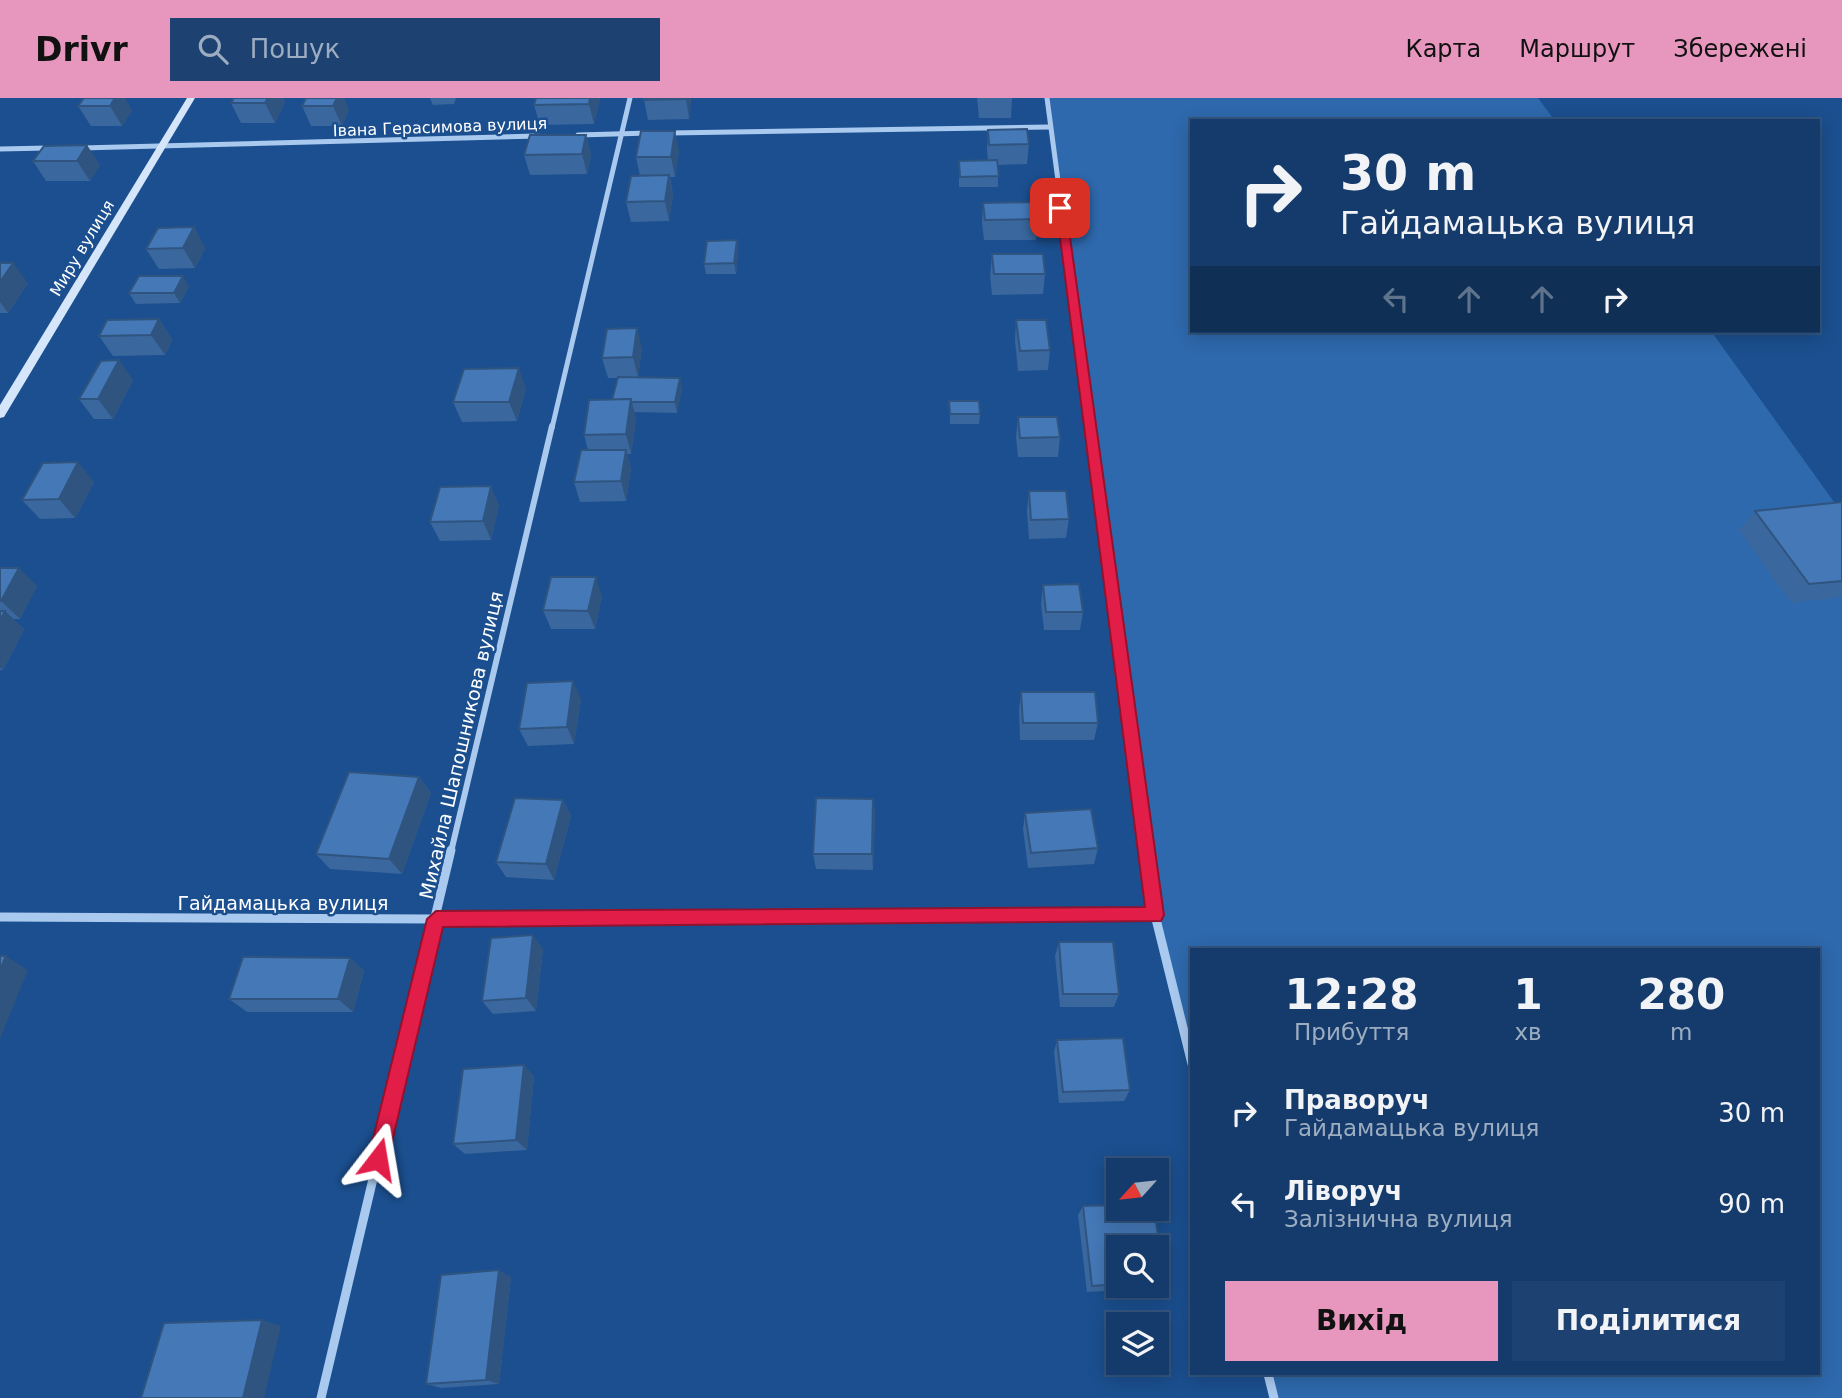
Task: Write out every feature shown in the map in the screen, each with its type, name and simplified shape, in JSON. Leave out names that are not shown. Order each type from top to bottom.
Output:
[{"type":"main road","name":"Миру вулиця","points":[[0,414],[191,98]]},
{"type":"street","name":"Михайла Шапошникова вулиця","points":[[321,1398],[630,98]]},
{"type":"street","points":[[1047,98],[1155,915],[1190,1056]]},
{"type":"street","name":"Івана Герасимова вулиця","points":[[568,135],[1049,127]]},
{"type":"street","name":"Івана Герасимова вулиця","points":[[68,148],[160,148],[541,136]]},
{"type":"street","points":[[0,149],[55,148]]},
{"type":"street","name":"Гайдамацька вулиця","points":[[0,918],[436,919],[1155,915]]},
{"type":"street","points":[[1268,1375],[1274,1398]]},
{"type":"shaded area","points":[[1047,98],[1538,98],[1554,119],[1190,119],[1190,333],[1712,333],[1842,513],[1842,1398],[1274,1398],[1268,1375],[1820,1375],[1820,948],[1190,948],[1190,1056],[1155,915]]},
{"type":"building","points":[[84,98],[115,98],[110,106],[78,106]]},
{"type":"building","points":[[234,98],[268,98],[265,103],[231,103]]},
{"type":"building","points":[[306,98],[337,98],[333,106],[302,106]]},
{"type":"building","points":[[536,98],[590,98],[589,104],[534,105]]},
{"type":"building","points":[[686,98],[686,99],[644,100]]},
{"type":"building","points":[[1027,129],[1029,144],[989,145],[988,130]]},
{"type":"building","points":[[641,131],[675,131],[671,157],[636,157]]},
{"type":"building","points":[[530,135],[586,135],[582,154],[524,155]]},
{"type":"building","points":[[87,145],[77,161],[33,161],[44,146]]},
{"type":"building","points":[[997,160],[999,176],[960,177],[959,161]]},
{"type":"building","points":[[669,175],[665,201],[626,202],[631,176]]},
{"type":"building","points":[[1036,202],[1038,219],[985,220],[983,203]]},
{"type":"building","points":[[194,227],[183,248],[146,249],[158,228]]},
{"type":"building","points":[[737,240],[734,263],[704,264],[707,241]]},
{"type":"building","points":[[992,254],[1043,254],[1045,274],[994,274]]},
{"type":"building","points":[[0,263],[13,263],[0,282]]},
{"type":"building","points":[[139,276],[183,276],[174,293],[129,293]]},
{"type":"building","points":[[159,319],[151,335],[99,336],[107,320]]},
{"type":"building","points":[[1016,320],[1046,320],[1050,350],[1020,351]]},
{"type":"building","points":[[637,328],[633,357],[602,358],[607,329]]},
{"type":"building","points":[[119,360],[98,399],[79,399],[101,361]]},
{"type":"building","points":[[519,368],[509,402],[453,402],[464,369]]},
{"type":"building","points":[[618,377],[680,378],[675,402],[612,400]]},
{"type":"building","points":[[631,399],[626,434],[584,435],[589,400]]},
{"type":"building","points":[[949,401],[979,401],[980,414],[950,414]]},
{"type":"building","points":[[1018,417],[1057,417],[1060,437],[1020,438]]},
{"type":"building","points":[[581,450],[626,450],[621,481],[574,482]]},
{"type":"building","points":[[78,462],[59,499],[22,500],[43,463]]},
{"type":"building","points":[[491,486],[483,521],[430,522],[440,487]]},
{"type":"building","points":[[1029,491],[1066,491],[1069,519],[1031,520]]},
{"type":"building","points":[[1842,502],[1842,581],[1809,584],[1755,511]]},
{"type":"building","points":[[0,568],[19,568],[1,601],[0,601]]},
{"type":"building","points":[[551,577],[596,577],[588,611],[543,610]]},
{"type":"building","points":[[1079,584],[1083,612],[1046,612],[1043,585]]},
{"type":"building","points":[[573,681],[567,727],[519,729],[527,683]]},
{"type":"building","points":[[1021,692],[1095,692],[1098,723],[1023,723]]},
{"type":"building","points":[[349,772],[419,777],[389,859],[316,854]]},
{"type":"building","points":[[515,798],[563,800],[546,864],[496,862]]},
{"type":"building","points":[[816,798],[873,799],[872,854],[813,854]]},
{"type":"building","points":[[1091,809],[1098,848],[1031,853],[1025,813]]},
{"type":"building","points":[[533,935],[526,998],[482,1001],[491,938]]},
{"type":"building","points":[[1059,942],[1113,942],[1119,994],[1063,994]]},
{"type":"building","points":[[0,956],[6,956],[0,970]]},
{"type":"building","points":[[243,957],[350,958],[338,999],[229,999]]},
{"type":"building","points":[[1123,1038],[1130,1090],[1063,1092],[1057,1040]]},
{"type":"building","points":[[524,1065],[516,1140],[453,1144],[463,1069]]},
{"type":"building","points":[[1106,1205],[1106,1222],[1156,1222],[1158,1235],[1106,1235],[1106,1285],[1092,1286],[1083,1206]]},
{"type":"building","points":[[499,1270],[486,1380],[426,1384],[441,1275]]},
{"type":"building","points":[[262,1320],[243,1398],[141,1398],[164,1323]]},
{"type":"route","points":[[378,1159],[436,919],[1155,915],[1060,208]]}]
